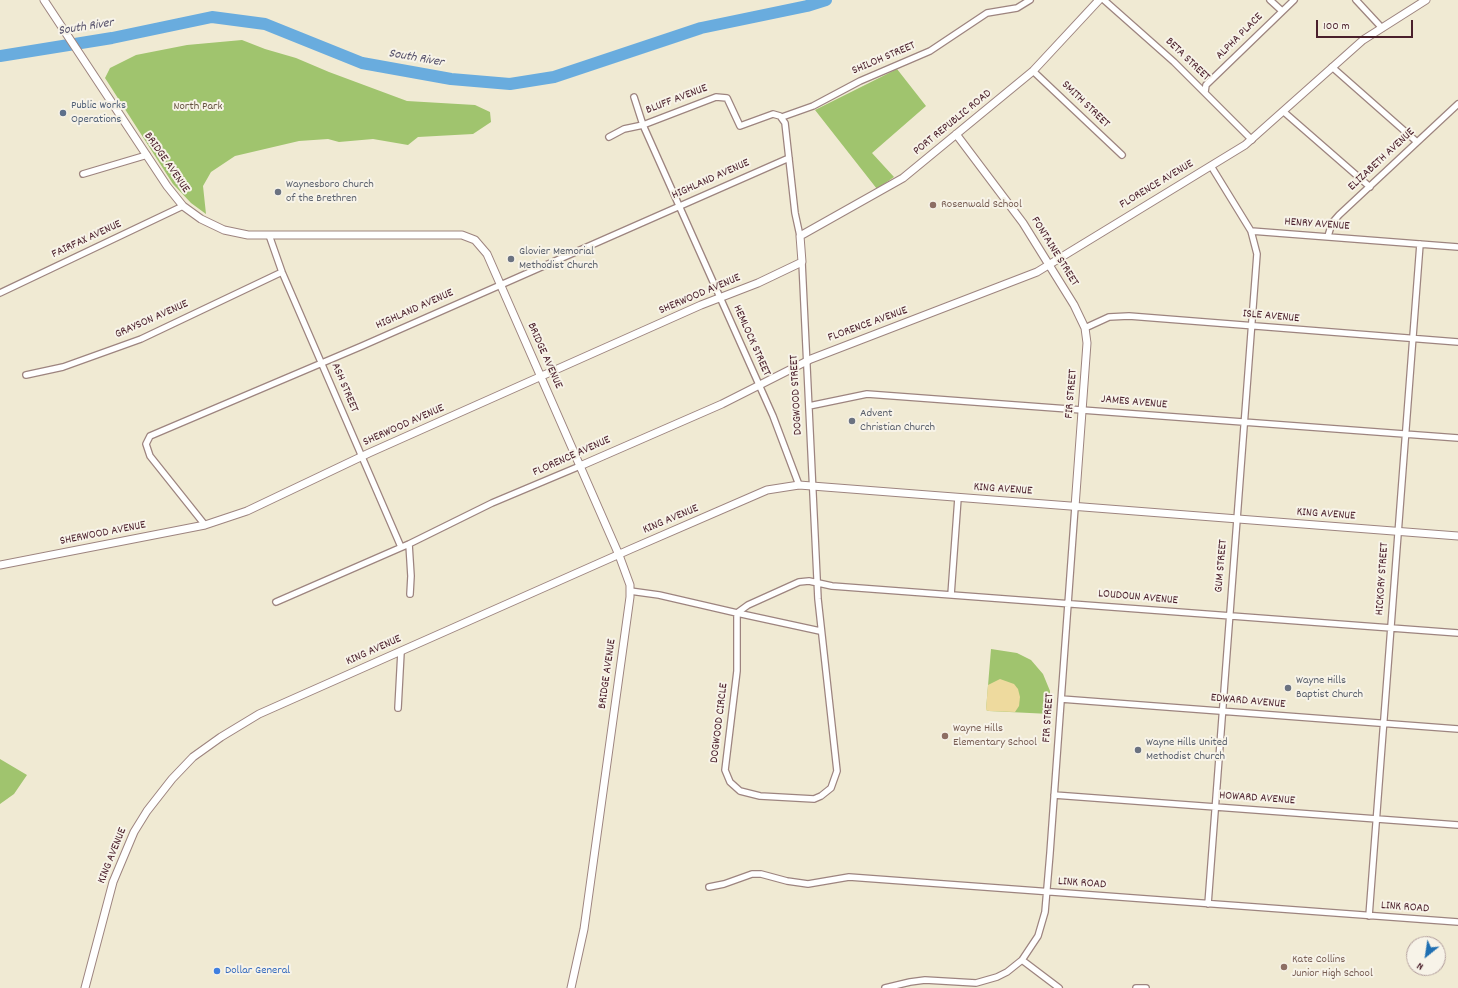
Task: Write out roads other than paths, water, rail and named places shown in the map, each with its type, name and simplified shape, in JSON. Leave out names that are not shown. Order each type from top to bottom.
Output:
[{"type":"street","name":"BRIDGE AVENUE","points":[[44,0],[146,155],[183,206],[201,219],[224,230],[248,236],[462,235],[475,240],[483,248],[501,285],[619,554],[628,576],[630,591],[584,929],[571,988]]},
{"type":"street","name":"SHILOH STREET","points":[[782,117],[812,106],[860,81],[935,48],[987,13],[1017,8],[1030,0]]},
{"type":"street","name":"PORT REPUBLIC ROAD","points":[[800,236],[903,178],[1033,71],[1099,0]]},
{"type":"street","name":"BETA STREET","points":[[1104,0],[1152,42],[1205,92],[1252,140]]},
{"type":"street","points":[[1270,0],[1282,10]]},
{"type":"street","name":"ALPHA PLACE","points":[[1205,92],[1206,85],[1294,0]]},
{"type":"street","points":[[1356,0],[1382,28]]},
{"type":"street","name":"FLORENCE AVENUE","points":[[276,602],[409,544],[492,503],[722,404],[829,351],[1027,277],[1252,140],[1362,40],[1426,0]]},
{"type":"street","points":[[1332,67],[1417,142]]},
{"type":"street","name":"SMITH STREET","points":[[1033,71],[1122,155]]},
{"type":"street","name":"HEMLOCK STREET","points":[[634,96],[643,125],[773,416],[799,485]]},
{"type":"street","name":"BLUFF AVENUE","points":[[609,137],[624,129],[643,125],[710,98],[722,96],[727,98],[740,126],[773,114],[782,117]]},
{"type":"street","name":"ELIZABETH AVENUE","points":[[1328,236],[1332,223],[1458,104]]},
{"type":"street","points":[[1284,112],[1370,186]]},
{"type":"street","points":[[782,117],[785,123],[789,158]]},
{"type":"street","name":"FONTAINE STREET","points":[[956,134],[1023,223],[1074,305],[1085,328]]},
{"type":"street","points":[[83,174],[146,155]]},
{"type":"street","name":"HIGHLAND AVENUE","points":[[206,525],[154,462],[146,448],[148,439],[169,427],[501,285],[789,158]]},
{"type":"street","name":"DOGWOOD STREET","points":[[789,158],[795,213],[800,236],[802,262],[820,631]]},
{"type":"street","points":[[1211,166],[1251,231]]},
{"type":"street","name":"FAIRFAX AVENUE","points":[[0,293],[183,206]]},
{"type":"street","name":"HENRY AVENUE","points":[[1251,231],[1458,246]]},
{"type":"street","name":"GUM STREET","points":[[1208,904],[1257,254],[1251,231]]},
{"type":"street","name":"ASH STREET","points":[[269,236],[282,272],[401,547]]},
{"type":"street","name":"HICKORY STREET","points":[[1369,916],[1420,244]]},
{"type":"street","name":"SHERWOOD AVENUE","points":[[0,565],[206,525],[247,511],[362,456],[802,262]]},
{"type":"street","name":"GRAYSON AVENUE","points":[[26,375],[62,367],[141,339],[282,272]]},
{"type":"street","name":"ISLE AVENUE","points":[[1085,328],[1100,320],[1118,316],[1458,342]]},
{"type":"street","name":"FIR STREET","points":[[885,988],[925,980],[964,983],[985,981],[1007,972],[1022,960],[1038,936],[1044,912],[1054,794],[1087,342],[1085,328]]},
{"type":"street","name":"JAMES AVENUE","points":[[810,406],[867,394],[1458,438]]},
{"type":"street","name":"KING AVENUE","points":[[85,988],[113,882],[122,857],[147,811],[172,779],[193,757],[239,725],[619,554],[768,490],[799,485],[1458,536]]},
{"type":"street","points":[[951,595],[958,498]]},
{"type":"street","points":[[409,544],[411,576],[410,594]]},
{"type":"street","name":"LOUDOUN AVENUE","points":[[737,613],[748,605],[799,582],[809,581],[832,586],[1458,633]]},
{"type":"street","points":[[630,591],[820,631]]},
{"type":"street","name":"DOGWOOD CIRCLE","points":[[737,613],[737,671],[726,770],[730,782],[746,794],[808,800],[821,796],[833,785],[837,771],[820,631]]},
{"type":"street","points":[[398,708],[401,652]]},
{"type":"street","name":"EDWARD AVENUE","points":[[1061,699],[1458,729]]},
{"type":"street","name":"HOWARD AVENUE","points":[[1054,794],[1458,825]]},
{"type":"street","name":"LINK ROAD","points":[[709,887],[724,884],[745,876],[761,874],[787,881],[808,884],[849,877],[1458,922]]},
{"type":"street","points":[[1022,960],[1059,988]]},
{"type":"street","points":[[1136,988],[1146,988]]},
{"type":"waterway","name":"South River","points":[[0,56],[112,38],[212,17],[265,24],[362,63],[451,79],[510,84],[554,77],[701,28],[807,6],[826,0]]},
{"type":"place","name":"Public Works Operations","points":[[63,113]]},
{"type":"place","name":"Waynesboro Church of the Brethren","points":[[278,192]]},
{"type":"place","name":"Rosenwald School","points":[[933,205]]},
{"type":"place","name":"Glovier Memorial Methodist Church","points":[[511,259]]},
{"type":"place","name":"Advent Christian Church","points":[[852,421]]},
{"type":"place","name":"Wayne Hills Baptist Church","points":[[1288,688]]},
{"type":"place","name":"Wayne Hills Elementary School","points":[[945,736]]},
{"type":"place","name":"Wayne Hills United Methodist Church","points":[[1138,750]]},
{"type":"place","name":"Kate Collins Junior High School","points":[[1284,967]]},
{"type":"place","name":"Dollar General","points":[[217,971]]},
{"type":"park label","name":"North Park","points":[[198,107]]}]
